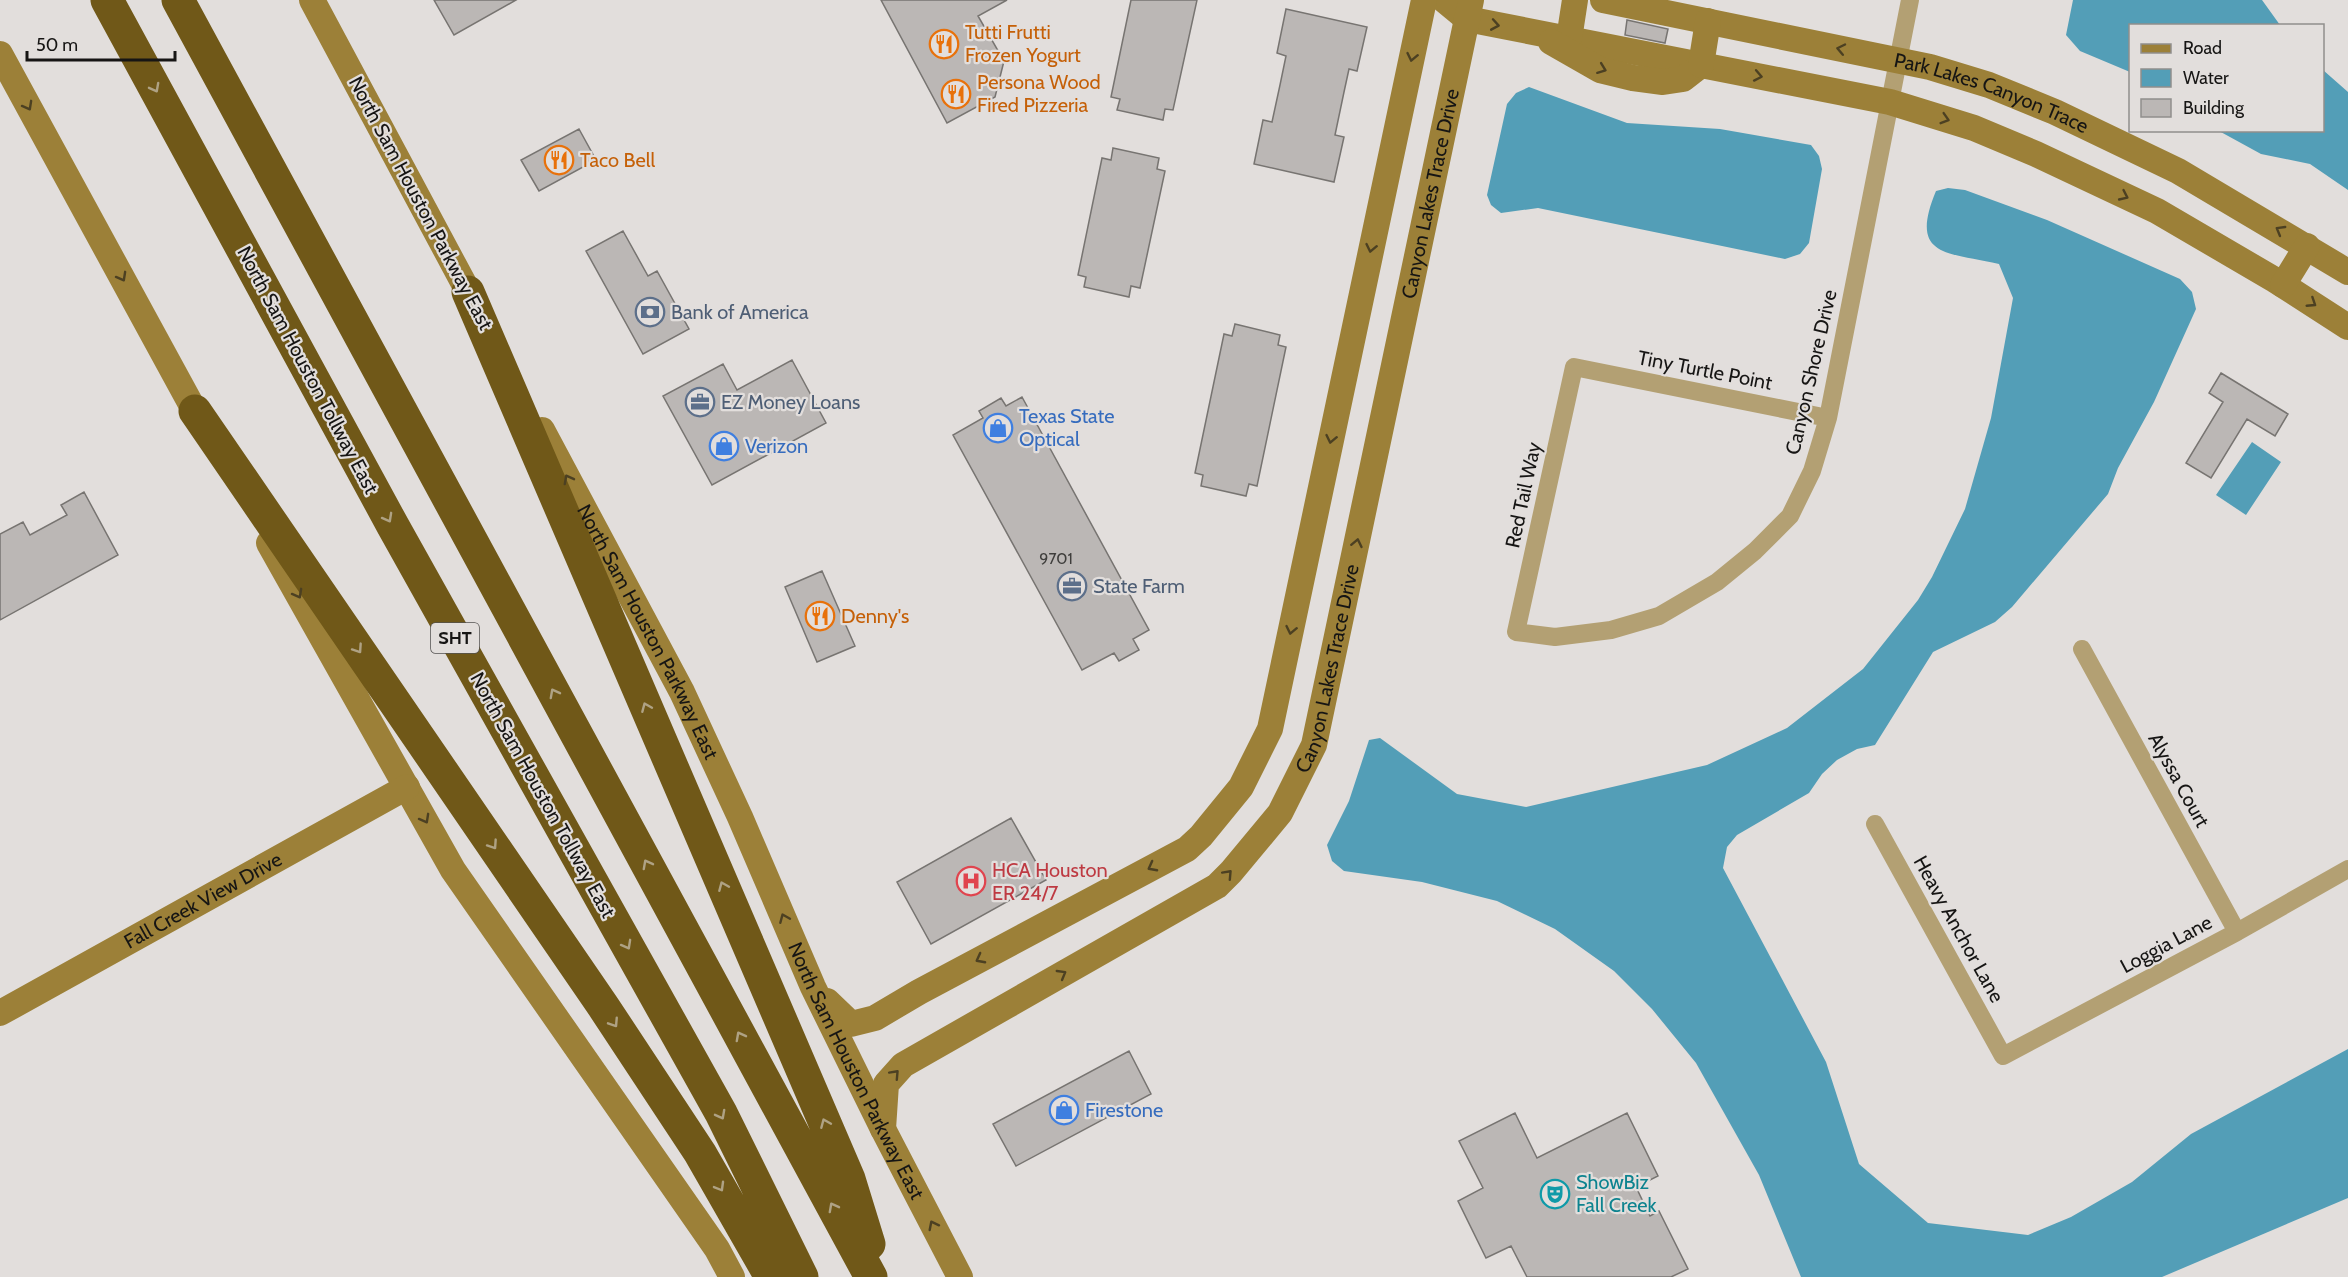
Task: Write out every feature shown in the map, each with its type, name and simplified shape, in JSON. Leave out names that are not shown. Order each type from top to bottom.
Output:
[{"type":"highway","name":"North Sam Houston Tollway East","points":[[107,0],[393,526],[720,1113],[802,1277]]},
{"type":"highway","points":[[178,0],[871,1277]]},
{"type":"highway","points":[[468,292],[849,1179],[880,1277]]},
{"type":"highway","points":[[195,411],[603,1005],[700,1153],[771,1277]]},
{"type":"street","name":"North Sam Houston Parkway East","points":[[312,0],[682,692],[740,817],[813,987],[960,1277]]},
{"type":"street","name":"Canyon Lakes Trace Drive","points":[[813,987],[851,1024],[875,1018],[919,992],[1187,849],[1201,836],[1241,787],[1270,729],[1424,0]]},
{"type":"street","name":"Park Lakes Canyon Trace","points":[[1444,0],[1532,32],[1600,70],[1663,82],[1683,79],[1701,65]]},
{"type":"street","points":[[1569,39],[1575,0]]},
{"type":"street","name":"Park Lakes Canyon Trace","points":[[1603,0],[1930,67],[1989,85],[2055,112],[2178,171],[2348,272]]},
{"type":"street","name":"Canyon Shore Drive","points":[[1516,632],[1555,637],[1611,630],[1659,616],[1717,582],[1755,551],[1790,516],[1812,471],[1828,418],[1910,0]]},
{"type":"street","name":"Canyon Lakes Trace Drive","points":[[883,1129],[886,1084],[903,1065],[1217,886],[1232,872],[1280,813],[1314,745],[1469,9]]},
{"type":"street","points":[[1701,65],[1708,21]]},
{"type":"street","name":"Park Lakes Canyon Trace","points":[[1532,32],[1890,102],[1974,128],[2036,154],[2157,211],[2283,285],[2348,327]]},
{"type":"street","points":[[0,54],[195,411],[453,870],[717,1249],[732,1277]]},
{"type":"street","points":[[2283,285],[2307,246]]},
{"type":"street","name":"Tiny Turtle Point","points":[[1574,367],[1828,418]]},
{"type":"street","name":"Red Tail Way","points":[[1516,632],[1574,367]]},
{"type":"street","name":"Alyssa Court","points":[[2082,648],[2237,932]]},
{"type":"street","name":"Fall Creek View Drive","points":[[0,1013],[407,787]]},
{"type":"street","name":"Heavy Anchor Lane","points":[[1875,824],[2002,1056]]},
{"type":"street","name":"Loggia Lane","points":[[2002,1056],[2237,932],[2348,869]]},
{"type":"water","points":[[2073,0],[2262,0],[2279,24],[2129,24],[2129,72],[2080,51],[2066,35]]},
{"type":"water","points":[[2324,71],[2348,92],[2348,190],[2310,164],[2261,154],[2221,132],[2324,132]]},
{"type":"water","points":[[1529,87],[1627,123],[1720,129],[1811,145],[1819,156],[1822,169],[1809,243],[1800,254],[1785,259],[1538,208],[1501,213],[1491,205],[1487,195],[1507,104],[1516,93]]},
{"type":"water","points":[[1948,188],[1965,190],[2047,220],[2180,279],[2192,292],[2196,309],[2154,402],[2118,468],[2108,494],[2012,607],[1995,622],[1933,652],[1875,745],[1857,749],[1837,760],[1822,774],[1809,793],[1737,835],[1727,847],[1723,868],[1826,1062],[1859,1164],[1928,1223],[2028,1235],[2071,1217],[2132,1182],[2191,1134],[2348,1049],[2348,1198],[2162,1277],[1801,1277],[1759,1175],[1696,1063],[1652,1009],[1614,971],[1555,929],[1497,901],[1422,882],[1344,871],[1332,861],[1327,845],[1349,801],[1369,740],[1380,738],[1457,794],[1526,807],[1707,765],[1787,728],[1863,669],[1918,600],[1932,577],[1965,509],[1991,418],[2013,298],[1999,264],[1949,253],[1938,248],[1930,240],[1927,229],[1936,191]]},
{"type":"water","points":[[2252,442],[2281,462],[2246,515],[2216,495]]},
{"type":"building","points":[[434,0],[516,0],[454,35]]},
{"type":"building","points":[[881,0],[1007,0],[978,16],[1004,61],[995,97],[947,123]]},
{"type":"building","points":[[1131,0],[1197,0],[1173,110],[1165,109],[1163,120],[1117,110],[1120,99],[1111,97]]},
{"type":"building","points":[[1286,9],[1367,27],[1357,71],[1349,69],[1344,92],[1335,135],[1344,137],[1334,182],[1254,164],[1263,120],[1272,122],[1286,56],[1277,53]]},
{"type":"building","points":[[1627,20],[1668,29],[1665,43],[1625,35]]},
{"type":"building","name":"Taco Bell","points":[[579,129],[596,160],[539,191],[521,160]]},
{"type":"building","points":[[1113,148],[1159,158],[1157,169],[1165,171],[1140,288],[1131,286],[1129,297],[1084,287],[1086,277],[1078,275],[1102,158],[1111,160]]},
{"type":"building","name":"Bank of America","points":[[623,231],[648,276],[657,271],[689,329],[643,354],[586,251]]},
{"type":"building","points":[[1235,324],[1280,335],[1278,345],[1286,347],[1257,486],[1249,484],[1246,496],[1201,486],[1203,475],[1195,473],[1224,334],[1232,336]]},
{"type":"building","points":[[792,360],[826,423],[712,485],[663,396],[723,364],[737,390]]},
{"type":"building","points":[[2221,373],[2288,414],[2275,436],[2247,419],[2211,478],[2186,463],[2223,402],[2209,393]]},
{"type":"building","points":[[1022,397],[1149,630],[1133,639],[1139,650],[1119,661],[1114,653],[1082,670],[953,435],[983,418],[979,411],[1001,398],[1006,406]]},
{"type":"building","points":[[84,492],[118,555],[0,620],[0,534],[23,522],[30,535],[67,515],[61,505]]},
{"type":"building","name":"Denny's","points":[[822,571],[855,646],[817,662],[785,587]]},
{"type":"building","name":"HCA Houston ER 24/7","points":[[1011,818],[1046,880],[931,944],[897,882]]},
{"type":"building","points":[[1129,1051],[1151,1094],[1016,1166],[993,1124]]},
{"type":"building","name":"ShowBiz Fall Creek","points":[[1515,1113],[1537,1158],[1627,1113],[1658,1176],[1636,1187],[1650,1216],[1659,1211],[1688,1269],[1671,1277],[1527,1277],[1511,1246],[1486,1258],[1458,1201],[1483,1188],[1459,1141]]},
{"type":"place","name":"Tutti Frutti Frozen Yogurt","points":[[944,44]]},
{"type":"place","name":"Persona Wood Fired Pizzeria","points":[[956,94]]},
{"type":"place","name":"Taco Bell","points":[[559,160]]},
{"type":"place","name":"Bank of America","points":[[650,312]]},
{"type":"place","name":"EZ Money Loans","points":[[700,402]]},
{"type":"place","name":"Texas State Optical","points":[[998,428]]},
{"type":"place","name":"Verizon","points":[[724,446]]},
{"type":"place","name":"State Farm","points":[[1072,586]]},
{"type":"place","name":"Denny's","points":[[820,616]]},
{"type":"place","name":"HCA Houston ER 24/7","points":[[971,881]]},
{"type":"place","name":"Firestone","points":[[1064,1110]]},
{"type":"place","name":"ShowBiz Fall Creek","points":[[1555,1194]]}]
